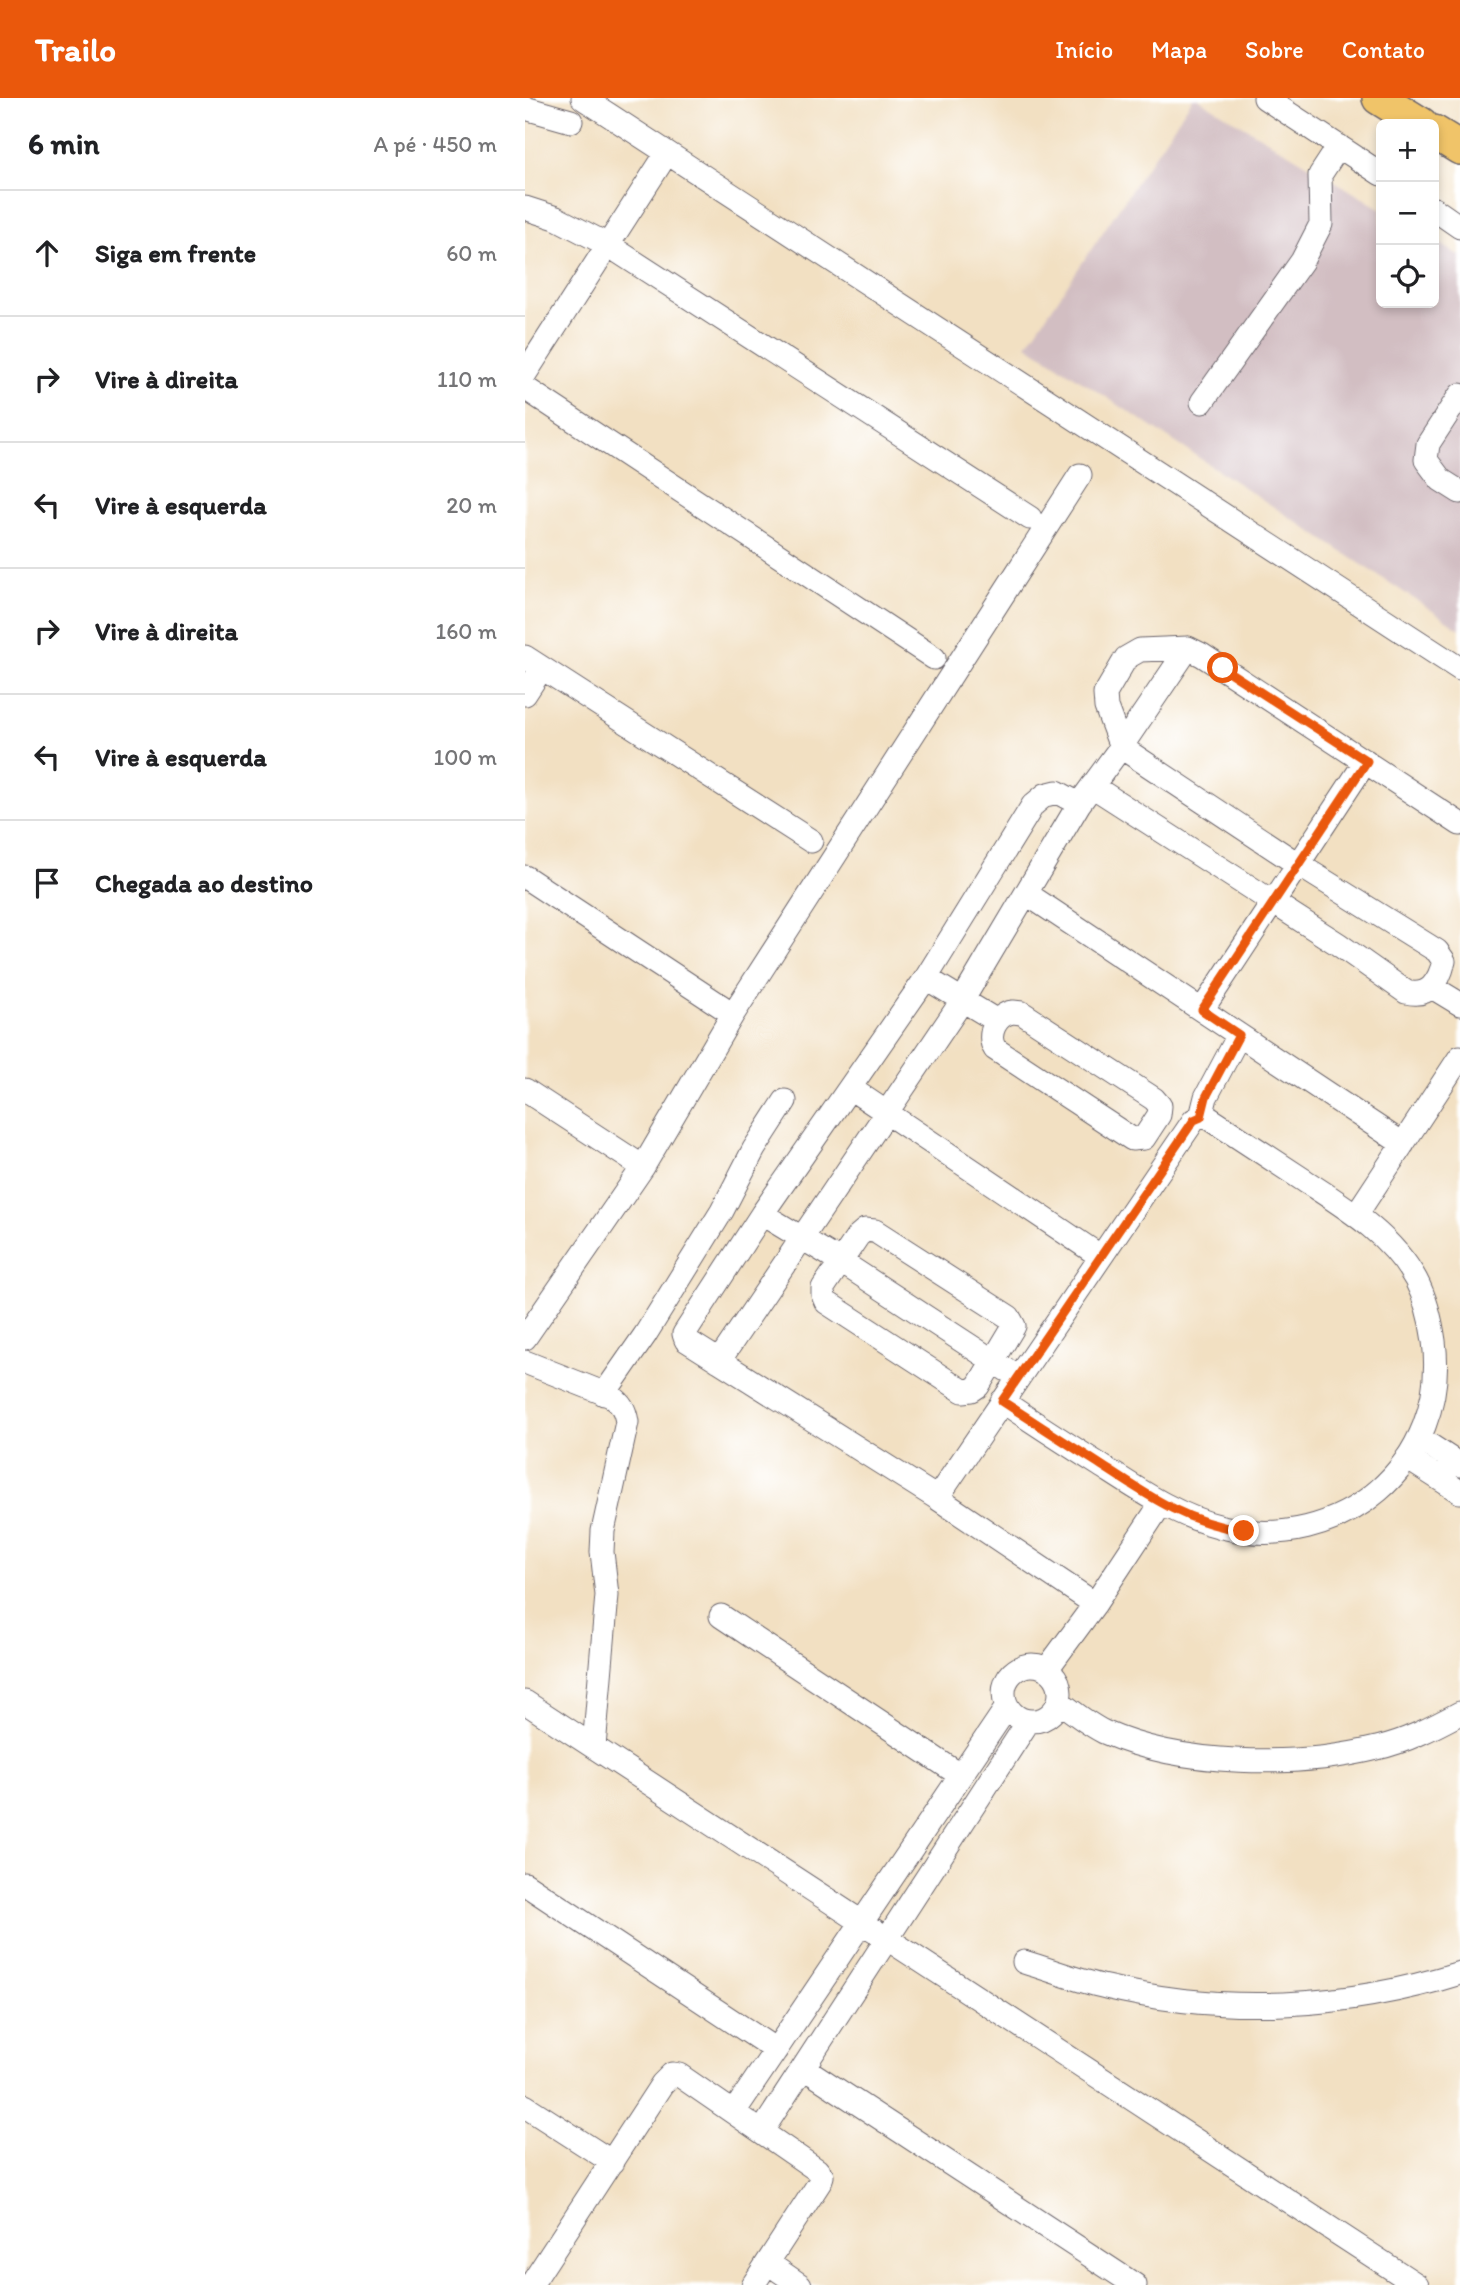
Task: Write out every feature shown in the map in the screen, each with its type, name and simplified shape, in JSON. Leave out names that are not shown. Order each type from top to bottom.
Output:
[{"type":"highway","points":[[1379,98],[1413,119]]},
{"type":"highway","points":[[1439,135],[1460,148]]},
{"type":"street","points":[[583,98],[1460,669]]},
{"type":"street","points":[[1265,98],[1283,105],[1376,171]]},
{"type":"street","points":[[525,108],[571,121]]},
{"type":"street","points":[[1202,402],[1301,261],[1321,224],[1320,175],[1339,146]]},
{"type":"street","points":[[525,374],[667,153]]},
{"type":"street","points":[[525,208],[557,218],[608,245],[1030,519]]},
{"type":"street","points":[[1439,212],[1460,227]]},
{"type":"street","points":[[525,388],[934,657]]},
{"type":"street","points":[[1460,395],[1428,444],[1426,460],[1441,480],[1460,492]]},
{"type":"street","points":[[525,1338],[643,1167],[733,1014],[1080,475]]},
{"type":"street","points":[[719,1360],[962,1001],[1086,795],[1122,747],[1188,648]]},
{"type":"street","points":[[1095,1604],[937,1498],[685,1340],[684,1334],[762,1214],[926,978],[1033,805],[1045,795],[1057,792],[1086,795],[1273,902],[1406,992],[1423,994],[1432,987],[1444,961],[1437,951],[1299,865],[1122,747],[1106,707],[1105,694],[1126,658],[1140,650],[1188,648],[1367,761],[1460,824]]},
{"type":"street","points":[[525,694],[534,662],[811,841]]},
{"type":"street","points":[[1202,1010],[1367,761]]},
{"type":"street","points":[[525,877],[733,1014]]},
{"type":"street","points":[[1027,894],[1402,1143]]},
{"type":"street","points":[[926,978],[997,1021]]},
{"type":"street","points":[[1432,987],[1460,1004]]},
{"type":"street","points":[[1007,1013],[1022,1013],[1154,1099],[1160,1107],[1152,1129],[1144,1138],[1132,1139],[995,1049],[991,1038],[997,1021],[1007,1013]]},
{"type":"street","points":[[1201,1117],[1206,1097],[1239,1035]]},
{"type":"street","points":[[1356,1215],[1460,1057]]},
{"type":"street","points":[[850,1088],[1100,1256]]},
{"type":"street","points":[[525,1090],[643,1167]]},
{"type":"street","points":[[604,1394],[645,1335],[722,1211],[754,1149],[785,1101]]},
{"type":"street","points":[[937,1498],[1002,1401],[1100,1256],[1194,1120],[1201,1117],[1209,1118],[1356,1215],[1394,1247],[1417,1281],[1431,1319],[1436,1359],[1433,1400],[1413,1448],[1383,1488],[1356,1507],[1320,1525],[1298,1530],[1265,1534],[1223,1528],[1192,1518],[1161,1504],[1002,1401]]},
{"type":"street","points":[[1152,1129],[1178,1144]]},
{"type":"street","points":[[762,1214],[841,1261],[1018,1378]]},
{"type":"street","points":[[865,1230],[875,1231],[1009,1317],[1014,1326],[993,1362],[978,1386],[963,1391],[826,1302],[823,1288],[858,1236],[865,1230]]},
{"type":"street","points":[[525,1362],[604,1394],[620,1403],[626,1411],[627,1422],[603,1531],[602,1552],[607,1595],[594,1747]]},
{"type":"street","points":[[1413,1448],[1460,1465]]},
{"type":"street","points":[[1413,1448],[1460,1492]]},
{"type":"street","points":[[1047,1669],[1095,1604],[1161,1504]]},
{"type":"street","points":[[721,1616],[960,1775]]},
{"type":"street","points":[[1026,1665],[1037,1665],[1047,1669],[1059,1683],[1060,1702],[1048,1718],[1028,1722],[1020,1719],[1007,1707],[1004,1686],[1016,1670],[1026,1665]]},
{"type":"street","points":[[525,1702],[1417,2285]]},
{"type":"street","points":[[1060,1702],[1104,1731],[1146,1746],[1199,1756],[1267,1761],[1325,1759],[1380,1748],[1436,1727],[1460,1713]]},
{"type":"street","points":[[734,2112],[1007,1707]]},
{"type":"street","points":[[762,2131],[1028,1722]]},
{"type":"street","points":[[525,1884],[776,2050]]},
{"type":"street","points":[[1024,1962],[1105,1987],[1163,1998],[1223,2004],[1283,2005],[1342,2000],[1401,1990],[1460,1973]]},
{"type":"street","points":[[802,2010],[829,2029]]},
{"type":"street","points":[[804,2068],[1135,2285]]},
{"type":"street","points":[[531,2285],[662,2084],[672,2074],[679,2075],[762,2131],[822,2176],[753,2285]]},
{"type":"street","points":[[525,2106],[612,2162]]},
{"type":"street","points":[[768,2263],[800,2285]]},
{"type":"shaded area","points":[[1193,98],[1376,206],[1376,308],[1439,308],[1439,243],[1460,256],[1460,629],[1027,345]]},
{"type":"route","points":[[1223,668],[1367,761],[1202,1010],[1239,1035],[1206,1097],[1201,1117],[1194,1120],[1002,1401],[1161,1504],[1192,1518],[1223,1528],[1244,1531]]}]
